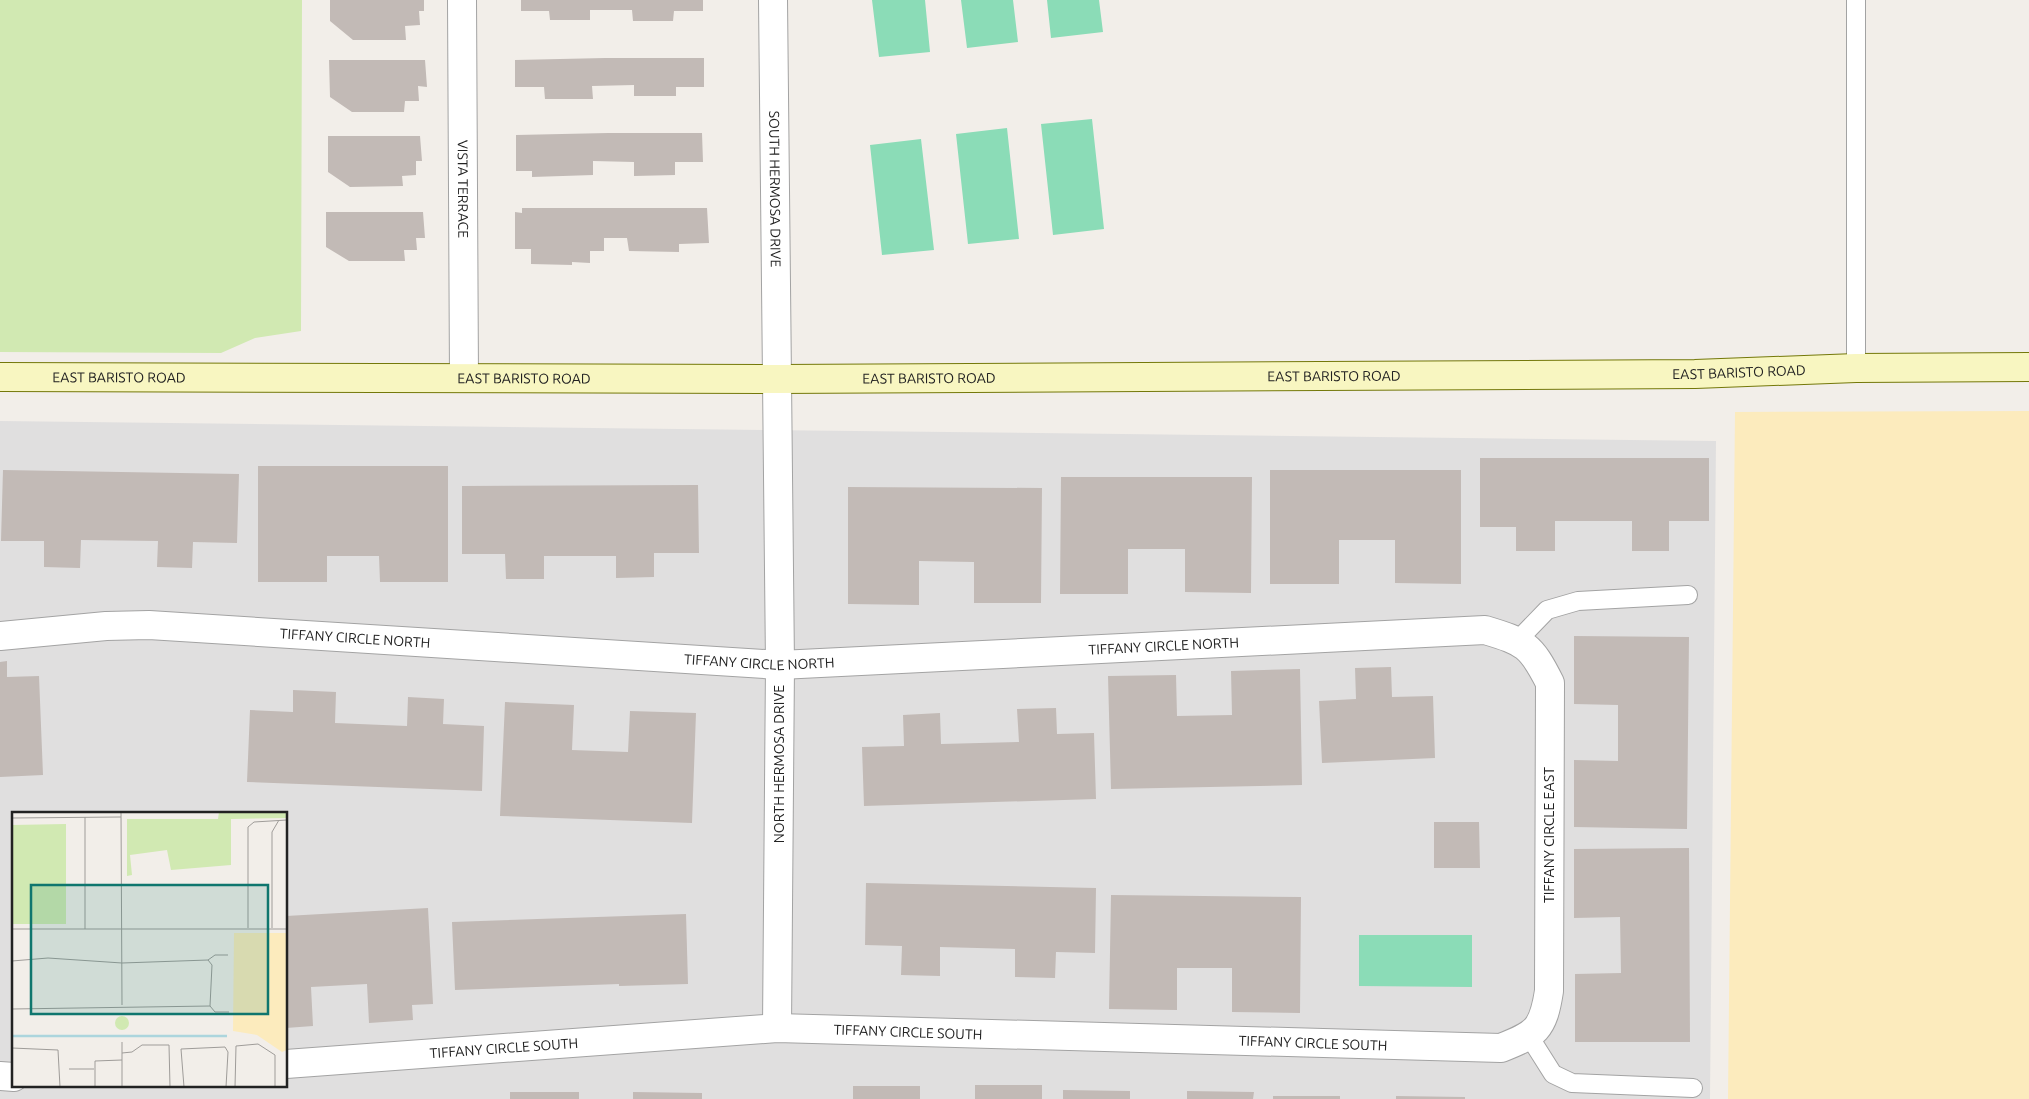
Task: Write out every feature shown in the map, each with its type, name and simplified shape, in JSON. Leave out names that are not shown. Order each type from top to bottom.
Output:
[{"type":"street","name":"VISTA TERRACE","points":[[462,0],[464,378]]},
{"type":"street","name":"SOUTH HERMOSA DRIVE","points":[[773,0],[778,379]]},
{"type":"street","name":"EAST BARISTO ROAD","points":[[0,377],[778,379],[1695,374],[1856,368],[2029,367]]},
{"type":"street","name":"NORTH HERMOSA DRIVE","points":[[777,1028],[780,666],[778,379]]},
{"type":"street","name":"TIFFANY CIRCLE NORTH","points":[[0,636],[106,626],[149,625],[780,666],[1486,630],[1518,640]]},
{"type":"street","name":"TIFFANY CIRCLE EAST","points":[[1518,640],[1538,658],[1550,683],[1549,991],[1545,1015],[1530,1036]]},
{"type":"street","name":"TIFFANY CIRCLE SOUTH","points":[[288,1064],[777,1028],[1501,1048],[1530,1036]]},
{"type":"lane","points":[[1856,0],[1856,368]]},
{"type":"lane","points":[[1518,640],[1547,610],[1578,601],[1688,596]]},
{"type":"lane","points":[[1530,1036],[1553,1074],[1572,1083],[1692,1088]]},
{"type":"shaded area","points":[[0,421],[1716,441],[1710,1099],[0,1099]]},
{"type":"green space","points":[[0,0],[302,0],[301,331],[255,338],[221,353],[0,352]]},
{"type":"green space","points":[[872,0],[925,0],[930,52],[879,57]]},
{"type":"green space","points":[[961,0],[1013,0],[1018,42],[967,48]]},
{"type":"green space","points":[[1047,0],[1099,0],[1103,32],[1051,38]]},
{"type":"green space","points":[[1092,119],[1104,229],[1053,235],[1041,124]]},
{"type":"green space","points":[[1007,128],[1019,239],[968,244],[956,134]]},
{"type":"green space","points":[[921,139],[934,250],[882,255],[870,145]]},
{"type":"green space","points":[[1359,935],[1472,935],[1472,987],[1359,986]]},
{"type":"sand","points":[[2029,411],[2029,1099],[1728,1099],[1735,412]]},
{"type":"building","points":[[330,0],[424,0],[424,11],[419,11],[420,25],[405,26],[406,40],[353,40],[330,21]]},
{"type":"building","points":[[521,0],[703,0],[703,11],[674,11],[673,21],[633,21],[632,10],[590,10],[590,20],[550,20],[549,11],[521,11]]},
{"type":"building","points":[[704,58],[704,87],[676,87],[676,96],[634,96],[634,85],[592,86],[593,99],[545,99],[544,87],[515,87],[515,60]]},
{"type":"building","points":[[329,60],[425,60],[427,87],[418,86],[419,101],[405,101],[404,112],[352,112],[330,97]]},
{"type":"building","points":[[702,133],[703,162],[675,162],[675,175],[634,176],[634,162],[593,161],[593,175],[532,177],[532,171],[516,171],[516,135]]},
{"type":"building","points":[[328,136],[420,136],[422,161],[416,161],[416,175],[402,176],[403,186],[350,187],[328,172]]},
{"type":"building","points":[[522,208],[707,208],[709,243],[679,244],[679,252],[629,251],[627,238],[604,238],[604,251],[590,251],[590,263],[572,262],[572,265],[531,264],[531,249],[515,249],[515,212],[522,213]]},
{"type":"building","points":[[326,212],[423,212],[425,238],[416,238],[417,250],[404,250],[405,261],[349,261],[326,247]]},
{"type":"building","points":[[1480,458],[1709,458],[1709,521],[1669,521],[1669,551],[1632,551],[1632,521],[1555,521],[1555,551],[1516,551],[1516,527],[1480,527]]},
{"type":"building","points":[[258,466],[448,466],[448,582],[380,582],[379,556],[327,556],[327,582],[258,582]]},
{"type":"building","points":[[3,470],[239,474],[237,543],[193,542],[192,568],[157,567],[158,541],[81,540],[80,568],[44,567],[44,541],[1,541]]},
{"type":"building","points":[[1270,470],[1461,470],[1461,584],[1395,583],[1395,540],[1339,540],[1339,584],[1270,584]]},
{"type":"building","points":[[1061,477],[1252,477],[1251,593],[1185,592],[1185,549],[1128,549],[1128,594],[1060,594]]},
{"type":"building","points":[[698,485],[699,553],[654,553],[654,577],[616,578],[616,556],[544,556],[544,579],[506,579],[505,554],[462,554],[462,486]]},
{"type":"building","points":[[848,487],[1042,488],[1041,603],[974,603],[974,562],[919,561],[919,605],[848,604]]},
{"type":"building","points":[[1574,636],[1689,637],[1687,829],[1574,827],[1574,760],[1618,761],[1618,705],[1574,704]]},
{"type":"building","points":[[7,661],[7,677],[39,676],[43,775],[0,777],[0,662]]},
{"type":"building","points":[[1391,667],[1392,697],[1433,696],[1435,758],[1322,763],[1319,701],[1356,699],[1355,668]]},
{"type":"building","points":[[1300,669],[1302,785],[1111,789],[1108,676],[1176,675],[1177,716],[1232,715],[1231,671]]},
{"type":"building","points":[[293,690],[336,692],[335,723],[407,726],[408,697],[444,699],[443,724],[484,726],[482,791],[247,782],[250,710],[293,712]]},
{"type":"building","points":[[505,702],[574,705],[572,750],[628,752],[630,711],[696,713],[692,823],[500,816]]},
{"type":"building","points":[[1056,708],[1057,734],[1094,733],[1096,799],[864,806],[862,747],[904,746],[903,715],[940,713],[941,744],[1019,742],[1017,709]]},
{"type":"building","points":[[1434,822],[1479,822],[1480,868],[1434,868]]},
{"type":"building","points":[[1689,848],[1690,1042],[1575,1042],[1575,974],[1621,973],[1620,917],[1574,918],[1574,849]]},
{"type":"building","points":[[866,883],[1096,888],[1095,953],[1056,952],[1055,978],[1015,977],[1015,949],[940,947],[940,976],[901,975],[902,946],[865,945]]},
{"type":"building","points":[[1111,895],[1301,897],[1300,1013],[1232,1012],[1232,968],[1177,968],[1177,1010],[1109,1009]]},
{"type":"building","points":[[428,908],[433,1004],[412,1005],[413,1020],[369,1023],[367,984],[311,987],[313,1026],[288,1028],[288,916]]},
{"type":"building","points":[[686,914],[688,984],[619,986],[619,984],[455,990],[452,922]]},
{"type":"building","points":[[975,1085],[1042,1085],[1042,1099],[975,1099]]},
{"type":"building","points":[[853,1086],[920,1086],[920,1099],[853,1099]]},
{"type":"building","points":[[1063,1090],[1130,1091],[1130,1099],[1063,1099]]},
{"type":"building","points":[[1187,1091],[1254,1092],[1253,1099],[1187,1099]]},
{"type":"building","points":[[510,1092],[579,1092],[579,1099],[510,1099]]},
{"type":"building","points":[[633,1092],[702,1093],[702,1099],[633,1099]]},
{"type":"building","points":[[1273,1096],[1340,1096],[1340,1099],[1273,1099]]},
{"type":"building","points":[[1396,1096],[1465,1097],[1465,1099],[1396,1099]]}]
